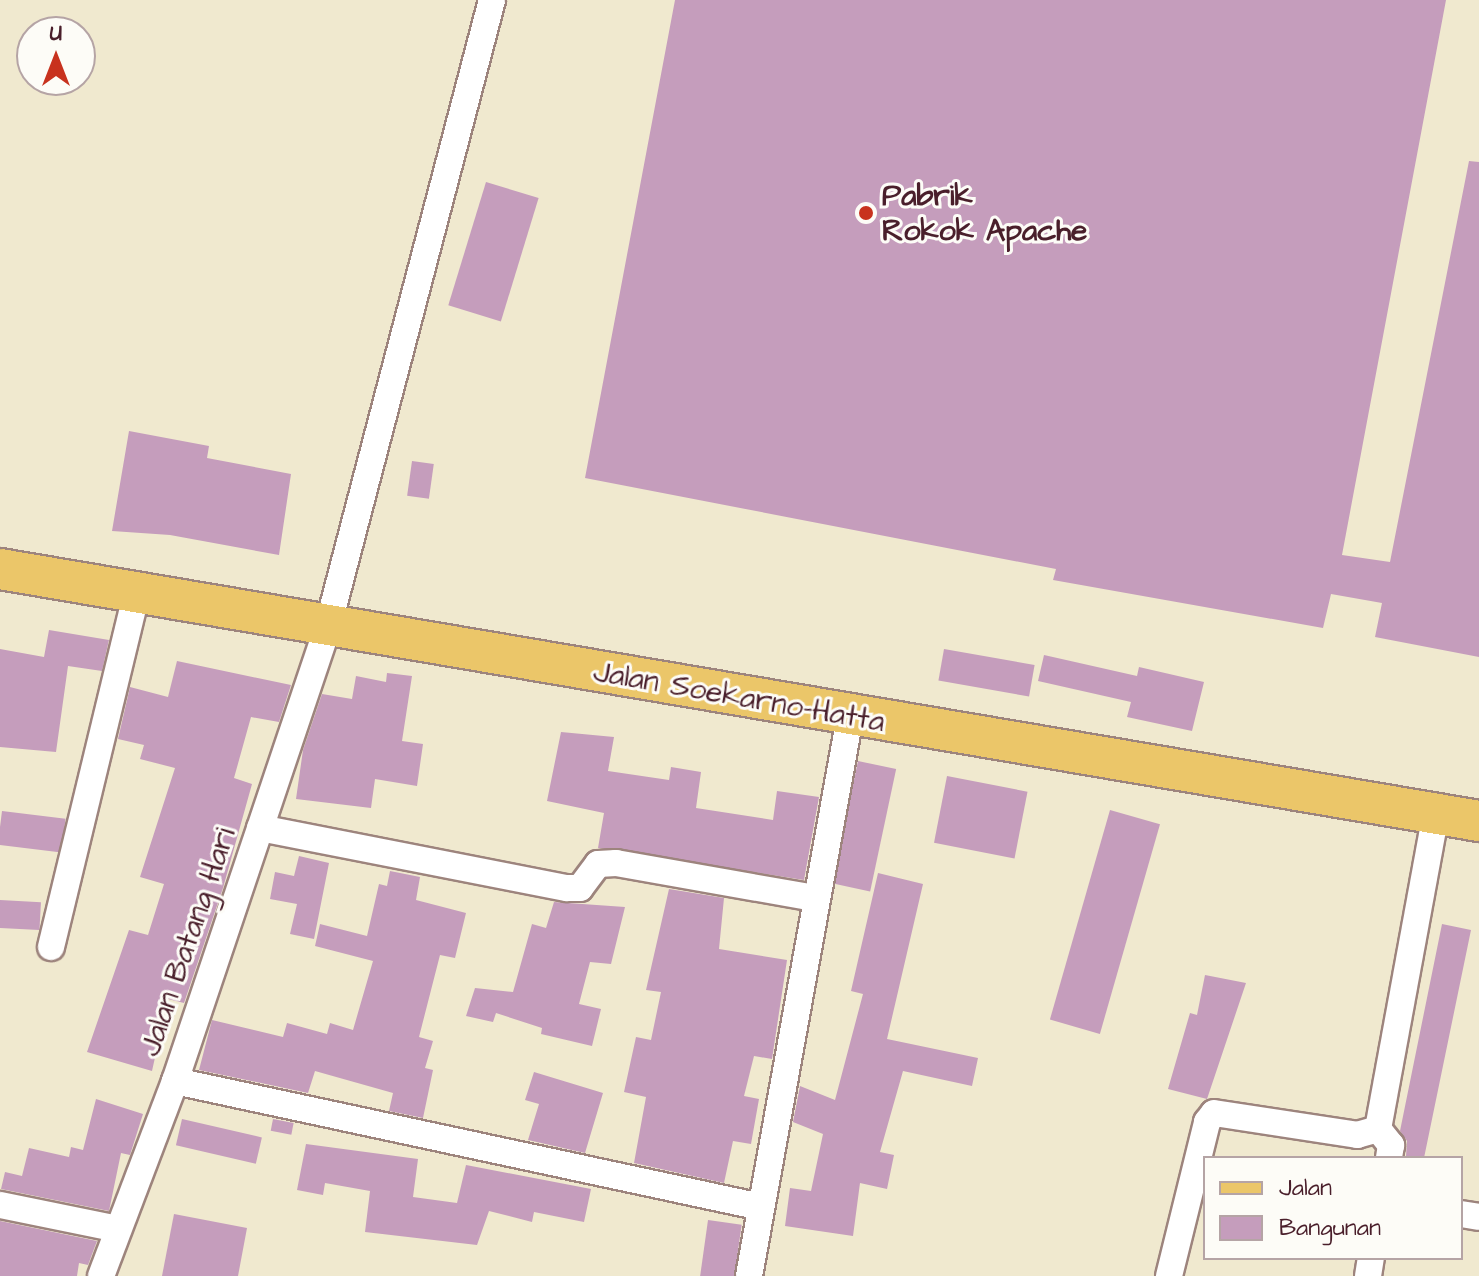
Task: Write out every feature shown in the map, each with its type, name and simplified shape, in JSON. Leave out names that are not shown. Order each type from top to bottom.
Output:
[{"type":"main road","name":"Jalan Soekarno-Hatta","points":[[0,569],[850,717],[1479,821]]},
{"type":"street","name":"Jalan Batang Hari","points":[[101,1276],[175,1081],[328,626],[492,0]]},
{"type":"street","points":[[51,947],[137,592]]},
{"type":"street","points":[[749,1276],[814,898],[850,717]]},
{"type":"street","points":[[1389,1156],[1391,1145],[1378,1129],[1436,814]]},
{"type":"street","points":[[260,828],[567,888],[583,886],[598,864],[616,863],[814,898]]},
{"type":"street","points":[[175,1081],[761,1207]]},
{"type":"street","points":[[1169,1276],[1207,1122],[1214,1113],[1357,1135],[1378,1129]]},
{"type":"street","points":[[0,1205],[118,1229]]},
{"type":"building","points":[[675,0],[1446,0],[1342,555],[1390,562],[1469,161],[1479,162],[1479,657],[1375,637],[1382,603],[1331,594],[1323,628],[1053,580],[1056,569],[585,478]]},
{"type":"building","points":[[486,182],[539,198],[501,321],[448,305]]},
{"type":"building","points":[[129,431],[209,446],[207,458],[291,474],[279,555],[170,535],[112,531]]},
{"type":"building","points":[[412,461],[434,464],[429,499],[407,496]]},
{"type":"building","points":[[49,630],[109,640],[102,671],[68,666],[56,752],[0,747],[0,649],[44,657]]},
{"type":"building","points":[[944,649],[1035,665],[1029,696],[938,681]]},
{"type":"building","points":[[1044,655],[1137,676],[1139,667],[1204,682],[1192,731],[1127,717],[1131,702],[1038,681]]},
{"type":"building","points":[[177,661],[291,685],[279,722],[251,717],[234,778],[252,784],[223,888],[184,1003],[168,999],[152,1071],[87,1052],[129,930],[148,935],[164,884],[140,877],[175,768],[140,759],[144,745],[118,739],[130,687],[168,697]]},
{"type":"building","points":[[387,673],[412,676],[402,741],[423,744],[417,786],[375,779],[371,808],[296,799],[303,750],[322,694],[352,699],[356,676],[386,682]]},
{"type":"building","points":[[561,732],[614,737],[608,771],[669,780],[671,767],[701,772],[696,808],[773,820],[777,791],[819,797],[804,880],[598,848],[604,813],[547,801]]},
{"type":"building","points":[[858,761],[896,769],[870,891],[832,883]]},
{"type":"building","points":[[947,776],[1027,792],[1015,858],[934,843]]},
{"type":"building","points":[[1110,810],[1160,824],[1100,1034],[1050,1020]]},
{"type":"building","points":[[2,811],[66,819],[61,853],[0,845]]},
{"type":"building","points":[[299,856],[329,863],[314,939],[290,934],[297,904],[270,899],[275,872],[294,876]]},
{"type":"building","points":[[390,871],[420,877],[416,900],[466,913],[455,958],[440,955],[419,1037],[433,1041],[425,1068],[433,1070],[423,1118],[389,1111],[393,1093],[315,1071],[308,1093],[199,1070],[212,1020],[283,1037],[287,1023],[327,1034],[330,1023],[353,1030],[373,961],[315,946],[320,924],[367,936],[379,884],[387,886]]},
{"type":"building","points":[[878,873],[923,884],[887,1039],[978,1058],[972,1086],[903,1071],[880,1152],[894,1155],[887,1189],[860,1183],[853,1236],[785,1226],[790,1188],[811,1191],[823,1134],[793,1122],[800,1086],[835,1100],[863,994],[851,991]]},
{"type":"building","points":[[669,889],[724,898],[719,949],[787,960],[772,1059],[754,1056],[744,1096],[759,1099],[751,1144],[733,1141],[724,1183],[634,1163],[646,1097],[624,1092],[636,1037],[651,1040],[661,992],[646,990]]},
{"type":"building","points":[[0,900],[41,902],[39,930],[0,928]]},
{"type":"building","points":[[554,902],[625,907],[611,964],[590,962],[579,1004],[601,1009],[592,1046],[541,1034],[542,1028],[496,1013],[493,1022],[466,1016],[475,988],[513,992],[532,924],[546,928]]},
{"type":"building","points":[[1442,924],[1471,930],[1424,1156],[1406,1156],[1407,1141],[1400,1131]]},
{"type":"building","points":[[1205,975],[1246,983],[1207,1099],[1168,1089],[1190,1013],[1197,1015]]},
{"type":"building","points":[[534,1072],[603,1093],[585,1153],[528,1140],[539,1104],[525,1100]]},
{"type":"building","points":[[96,1099],[143,1114],[130,1155],[121,1153],[109,1211],[1,1189],[5,1172],[22,1176],[29,1148],[69,1157],[71,1147],[83,1150]]},
{"type":"building","points":[[182,1119],[262,1137],[256,1164],[176,1145]]},
{"type":"building","points":[[273,1119],[294,1123],[291,1135],[271,1131]]},
{"type":"building","points":[[306,1144],[418,1159],[413,1197],[457,1203],[466,1165],[591,1189],[584,1222],[534,1212],[532,1222],[489,1211],[477,1245],[365,1232],[370,1191],[325,1183],[323,1195],[297,1190]]},
{"type":"building","points":[[174,1214],[247,1228],[238,1276],[162,1276]]},
{"type":"building","points":[[708,1220],[742,1225],[734,1276],[700,1276]]},
{"type":"building","points":[[0,1221],[97,1241],[88,1265],[79,1263],[77,1276],[0,1276]]},
{"type":"place","name":"Pabrik Rokok Apache","points":[[866,213]]}]
